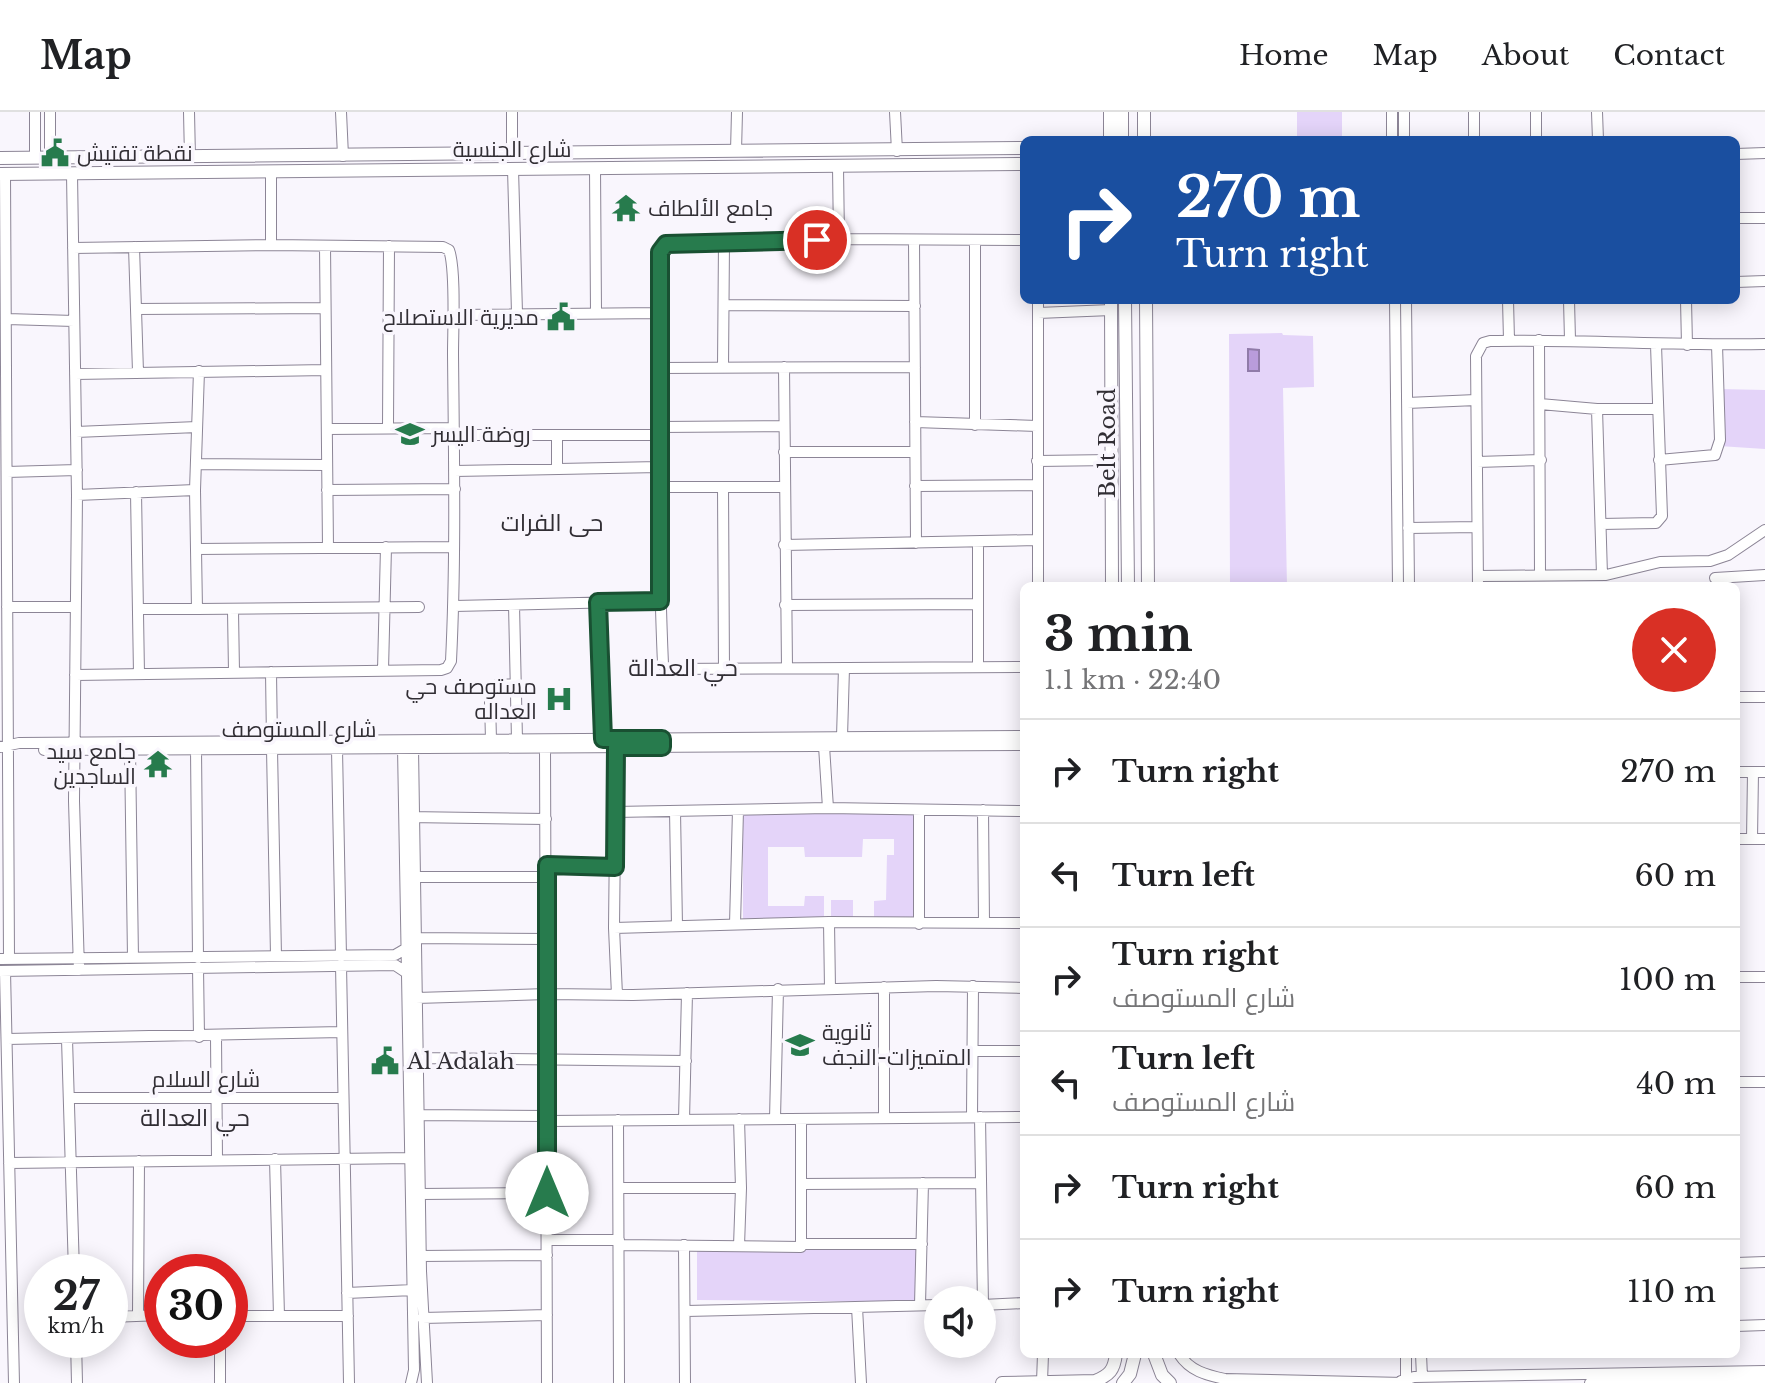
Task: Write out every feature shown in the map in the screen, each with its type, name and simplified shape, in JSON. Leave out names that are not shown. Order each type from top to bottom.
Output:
[{"type":"main road","points":[[1110,112],[1116,136]]},
{"type":"main road","points":[[1117,136],[1122,112]]},
{"type":"main road","points":[[1144,112],[1144,136]]},
{"type":"main road","name":"شارع الجنسية","points":[[0,158],[1020,148]]},
{"type":"main road","points":[[621,152],[621,169]]},
{"type":"main road","points":[[639,169],[642,152]]},
{"type":"main road","points":[[110,173],[111,158]]},
{"type":"main road","name":"شارع الجنسية","points":[[2,174],[1020,164]]},
{"type":"main road","name":"Belt Road","points":[[1125,304],[1128,582]]},
{"type":"main road","name":"Belt Road","points":[[1146,304],[1148,582]]},
{"type":"main road","points":[[1111,305],[1112,582]]},
{"type":"main road","points":[[1126,354],[1136,361],[1142,359],[1146,351]]},
{"type":"main road","points":[[1126,389],[1134,380],[1143,382],[1146,387]]},
{"type":"main road","points":[[1113,582],[1127,538]]},
{"type":"main road","points":[[1002,1383],[1095,1381],[1109,1375],[1116,1358]]},
{"type":"main road","points":[[1123,1383],[1130,1374],[1134,1358]]},
{"type":"main road","points":[[1156,1358],[1162,1375],[1170,1383]]},
{"type":"street","points":[[35,112],[35,158]]},
{"type":"street","points":[[50,112],[50,158]]},
{"type":"street","points":[[189,112],[190,158]]},
{"type":"street","points":[[341,112],[343,156]]},
{"type":"street","points":[[512,112],[512,153]]},
{"type":"street","points":[[736,151],[737,112]]},
{"type":"street","points":[[895,112],[897,151]]},
{"type":"street","points":[[1392,112],[1392,136]]},
{"type":"street","points":[[1404,112],[1404,136]]},
{"type":"street","points":[[1474,112],[1474,136]]},
{"type":"street","points":[[1536,112],[1536,136]]},
{"type":"street","points":[[1597,112],[1598,136]]},
{"type":"street","points":[[1740,154],[1765,153]]},
{"type":"street","points":[[838,167],[839,239]]},
{"type":"street","points":[[595,168],[596,313]]},
{"type":"street","points":[[513,169],[517,313]]},
{"type":"street","points":[[271,171],[271,245]]},
{"type":"street","points":[[2,174],[7,319],[3,371],[7,472],[3,747],[5,959],[78,964],[395,960],[407,948]]},
{"type":"street","points":[[72,174],[77,470],[74,746],[78,964]]},
{"type":"street","points":[[1740,218],[1765,218]]},
{"type":"street","points":[[1020,240],[839,239],[666,244],[662,247],[659,368],[660,601],[663,664],[667,669],[1020,667]]},
{"type":"street","points":[[914,240],[916,543]]},
{"type":"street","points":[[975,240],[975,425]]},
{"type":"street","points":[[723,367],[724,242]]},
{"type":"street","points":[[73,248],[271,245],[443,247],[449,250],[455,489],[454,606],[451,661],[447,668],[75,675]]},
{"type":"street","points":[[325,246],[328,548]]},
{"type":"street","points":[[388,427],[389,246]]},
{"type":"street","points":[[134,247],[138,372]]},
{"type":"street","points":[[1740,282],[1765,281]]},
{"type":"street","points":[[1038,304],[1038,582]]},
{"type":"street","points":[[1395,304],[1398,582]]},
{"type":"street","points":[[1406,304],[1409,582]]},
{"type":"street","points":[[1508,304],[1509,340]]},
{"type":"street","points":[[1569,304],[1570,340]]},
{"type":"street","points":[[1686,304],[1687,345]]},
{"type":"street","points":[[725,305],[915,306]]},
{"type":"street","points":[[1038,313],[1111,305]]},
{"type":"street","points":[[136,309],[325,308]]},
{"type":"street","points":[[453,315],[660,313]]},
{"type":"street","points":[[7,319],[74,321]]},
{"type":"street","points":[[1765,344],[1656,345],[1509,340],[1487,341],[1478,348],[1478,581],[1540,575],[1607,578],[1660,562],[1716,560],[1765,530]]},
{"type":"street","points":[[1539,340],[1540,575]]},
{"type":"street","points":[[1601,524],[1653,523],[1660,520],[1662,514],[1656,345]]},
{"type":"street","points":[[1659,460],[1715,455],[1720,440],[1717,345]]},
{"type":"street","points":[[784,367],[787,668]]},
{"type":"street","points":[[659,368],[915,367]]},
{"type":"street","points":[[75,374],[326,370]]},
{"type":"street","points":[[197,609],[195,490],[199,371]]},
{"type":"street","points":[[1407,403],[1476,400]]},
{"type":"street","points":[[1540,404],[1597,409],[1657,409]]},
{"type":"street","points":[[1597,409],[1601,524],[1607,578]]},
{"type":"street","points":[[915,422],[1037,426]]},
{"type":"street","points":[[327,429],[388,427],[557,435],[784,426]]},
{"type":"street","points":[[76,432],[197,427]]},
{"type":"street","points":[[557,435],[557,469]]},
{"type":"street","points":[[784,452],[915,452]]},
{"type":"street","points":[[1037,461],[1112,460]]},
{"type":"street","points":[[1477,462],[1541,460]]},
{"type":"street","points":[[196,464],[326,465]]},
{"type":"street","points":[[454,471],[659,467]]},
{"type":"street","points":[[7,472],[77,470]]},
{"type":"street","points":[[915,486],[1037,485]]},
{"type":"street","points":[[660,487],[784,487]]},
{"type":"street","points":[[723,487],[724,670]]},
{"type":"street","points":[[327,490],[455,489]]},
{"type":"street","points":[[77,495],[195,490]]},
{"type":"street","points":[[136,492],[139,674]]},
{"type":"street","points":[[1408,528],[1477,527]]},
{"type":"street","points":[[784,545],[1037,540]]},
{"type":"street","points":[[978,542],[978,667]]},
{"type":"street","points":[[383,670],[386,547]]},
{"type":"street","points":[[197,549],[453,547]]},
{"type":"street","points":[[1716,560],[1715,582],[1765,575]]},
{"type":"street","points":[[454,606],[660,601]]},
{"type":"street","points":[[598,602],[603,739]]},
{"type":"street","points":[[785,605],[978,604]]},
{"type":"street","points":[[514,605],[517,740]]},
{"type":"street","points":[[7,607],[76,607]]},
{"type":"street","points":[[138,609],[233,611],[419,607]]},
{"type":"street","points":[[233,611],[234,672]]},
{"type":"street","points":[[842,737],[844,668]]},
{"type":"street","points":[[271,672],[276,956]]},
{"type":"street","points":[[491,740],[490,701],[493,687],[516,684]]},
{"type":"street","points":[[1740,697],[1765,697]]},
{"type":"street","name":"شارع المستوصف","points":[[3,747],[19,750],[74,746],[603,739],[824,746],[1020,736]]},
{"type":"street","name":"شارع المستوصف","points":[[317,745],[337,749],[616,747],[842,737],[1020,745]]},
{"type":"street","name":"شارع المستوصف","points":[[74,746],[130,750],[237,746]]},
{"type":"street","points":[[824,746],[828,808]]},
{"type":"street","points":[[545,747],[547,1383]]},
{"type":"street","points":[[616,747],[614,928],[617,995]]},
{"type":"street","points":[[408,748],[407,973],[419,1115],[420,1194],[420,1256],[413,1290],[420,1370],[427,1383]]},
{"type":"street","points":[[196,749],[199,1037]]},
{"type":"street","points":[[337,749],[349,1383]]},
{"type":"street","points":[[130,750],[133,958]]},
{"type":"street","points":[[1740,772],[1765,772]]},
{"type":"street","points":[[1752,839],[1753,772]]},
{"type":"street","points":[[615,812],[828,808],[1020,811]]},
{"type":"street","points":[[735,924],[738,810]]},
{"type":"street","points":[[919,810],[919,924]]},
{"type":"street","points":[[983,810],[984,923]]},
{"type":"street","points":[[675,811],[677,926]]},
{"type":"street","points":[[409,817],[546,819]]},
{"type":"street","points":[[409,817],[414,877],[416,998],[412,1158],[416,1271],[422,1318],[420,1370],[411,1383]]},
{"type":"street","points":[[1740,839],[1765,839]]},
{"type":"street","points":[[414,877],[615,867]]},
{"type":"street","points":[[829,922],[830,989]]},
{"type":"street","points":[[614,928],[829,922],[1020,923]]},
{"type":"street","points":[[415,938],[547,939]]},
{"type":"street","points":[[14,1383],[7,1039],[2,971],[133,958],[198,962],[276,956],[341,960]]},
{"type":"street","points":[[395,960],[407,973]]},
{"type":"street","points":[[1740,977],[1765,977]]},
{"type":"street","points":[[973,986],[983,1286]]},
{"type":"street","points":[[416,998],[884,987],[1020,988]]},
{"type":"street","points":[[884,987],[884,1118]]},
{"type":"street","points":[[775,1119],[778,989]]},
{"type":"street","points":[[684,1120],[687,993]]},
{"type":"street","points":[[7,1039],[342,1032]]},
{"type":"street","points":[[216,1036],[217,1160]]},
{"type":"street","points":[[67,1039],[74,1254]]},
{"type":"street","points":[[973,1051],[1020,1051]]},
{"type":"street","points":[[413,1058],[686,1061]]},
{"type":"street","points":[[1740,1082],[1765,1082]]},
{"type":"street","name":"شارع السلام","points":[[69,1098],[343,1098]]},
{"type":"street","points":[[419,1115],[618,1120],[1020,1117]]},
{"type":"street","points":[[739,1119],[739,1246]]},
{"type":"street","points":[[801,1119],[802,1244]]},
{"type":"street","points":[[618,1120],[619,1383]]},
{"type":"street","points":[[9,1163],[412,1158]]},
{"type":"street","points":[[275,1159],[279,1316]]},
{"type":"street","points":[[138,1315],[139,1161]]},
{"type":"street","points":[[920,1305],[923,1183]]},
{"type":"street","points":[[801,1184],[981,1183]]},
{"type":"street","points":[[619,1188],[741,1188]]},
{"type":"street","points":[[420,1194],[547,1193]]},
{"type":"street","points":[[547,1240],[801,1247],[802,1244],[922,1244]]},
{"type":"street","points":[[684,1245],[685,1383]]},
{"type":"street","points":[[420,1256],[547,1255]]},
{"type":"street","points":[[1740,1263],[1765,1262]]},
{"type":"street","points":[[347,1293],[413,1290]]},
{"type":"street","points":[[996,1304],[1020,1303]]},
{"type":"street","points":[[686,1311],[924,1305]]},
{"type":"street","points":[[857,1307],[861,1383]]},
{"type":"street","points":[[128,1316],[144,1315]]},
{"type":"street","points":[[422,1318],[547,1315]]},
{"type":"street","points":[[248,1316],[348,1316]]},
{"type":"street","points":[[1740,1326],[1765,1325]]},
{"type":"street","points":[[76,1358],[77,1383]]},
{"type":"street","points":[[220,1358],[220,1383]]},
{"type":"street","points":[[1042,1382],[1043,1358]]},
{"type":"street","points":[[1182,1358],[1199,1373],[1225,1379],[1404,1381],[1422,1377],[1765,1371]]},
{"type":"street","points":[[1404,1381],[1406,1358]]},
{"type":"street","points":[[1421,1358],[1422,1377]]},
{"type":"street","points":[[1590,1383],[1765,1381]]},
{"type":"shaded area","points":[[1297,112],[1342,112],[1342,136],[1297,136]]},
{"type":"shaded area","points":[[1229,334],[1313,336],[1314,387],[1283,388],[1287,582],[1230,582]]},
{"type":"shaded area","points":[[1248,349],[1259,350],[1259,371],[1248,371]]},
{"type":"shaded area","points":[[1719,389],[1765,390],[1765,449],[1719,446]]},
{"type":"shaded area","points":[[743,813],[915,813],[914,920],[874,920],[874,901],[886,900],[887,855],[894,855],[894,839],[863,839],[862,857],[805,857],[804,847],[768,847],[768,906],[804,906],[805,896],[824,896],[824,919],[743,919]]},
{"type":"shaded area","points":[[831,900],[853,900],[853,920],[831,920]]},
{"type":"shaded area","points":[[697,1247],[919,1248],[918,1302],[697,1300]]},
{"type":"place","name":"نقطة تفتيش","points":[[55,153]]},
{"type":"place","name":"جامع الألطاف","points":[[626,208]]},
{"type":"place","name":"مديرية الاستصلاح","points":[[561,317]]},
{"type":"place","name":"روضة اليسر","points":[[410,434]]},
{"type":"place","name":"مستوصف حي العداله","points":[[559,699]]},
{"type":"place","name":"جامع سيد الساجدين","points":[[158,764]]},
{"type":"place","name":"ثانوية المتميزات-النجف","points":[[800,1045]]},
{"type":"place","name":"Al Adalah","points":[[385,1061]]},
{"type":"district","name":"حی الفرات","points":[[552,523]]},
{"type":"district","name":"حي العدالة","points":[[683,668]]},
{"type":"district","name":"حي العدالة","points":[[195,1118]]},
{"type":"route","points":[[547,1193],[547,865],[615,867],[616,747],[662,747],[662,739],[603,739],[598,602],[660,601],[660,252],[666,244],[817,240]]}]
